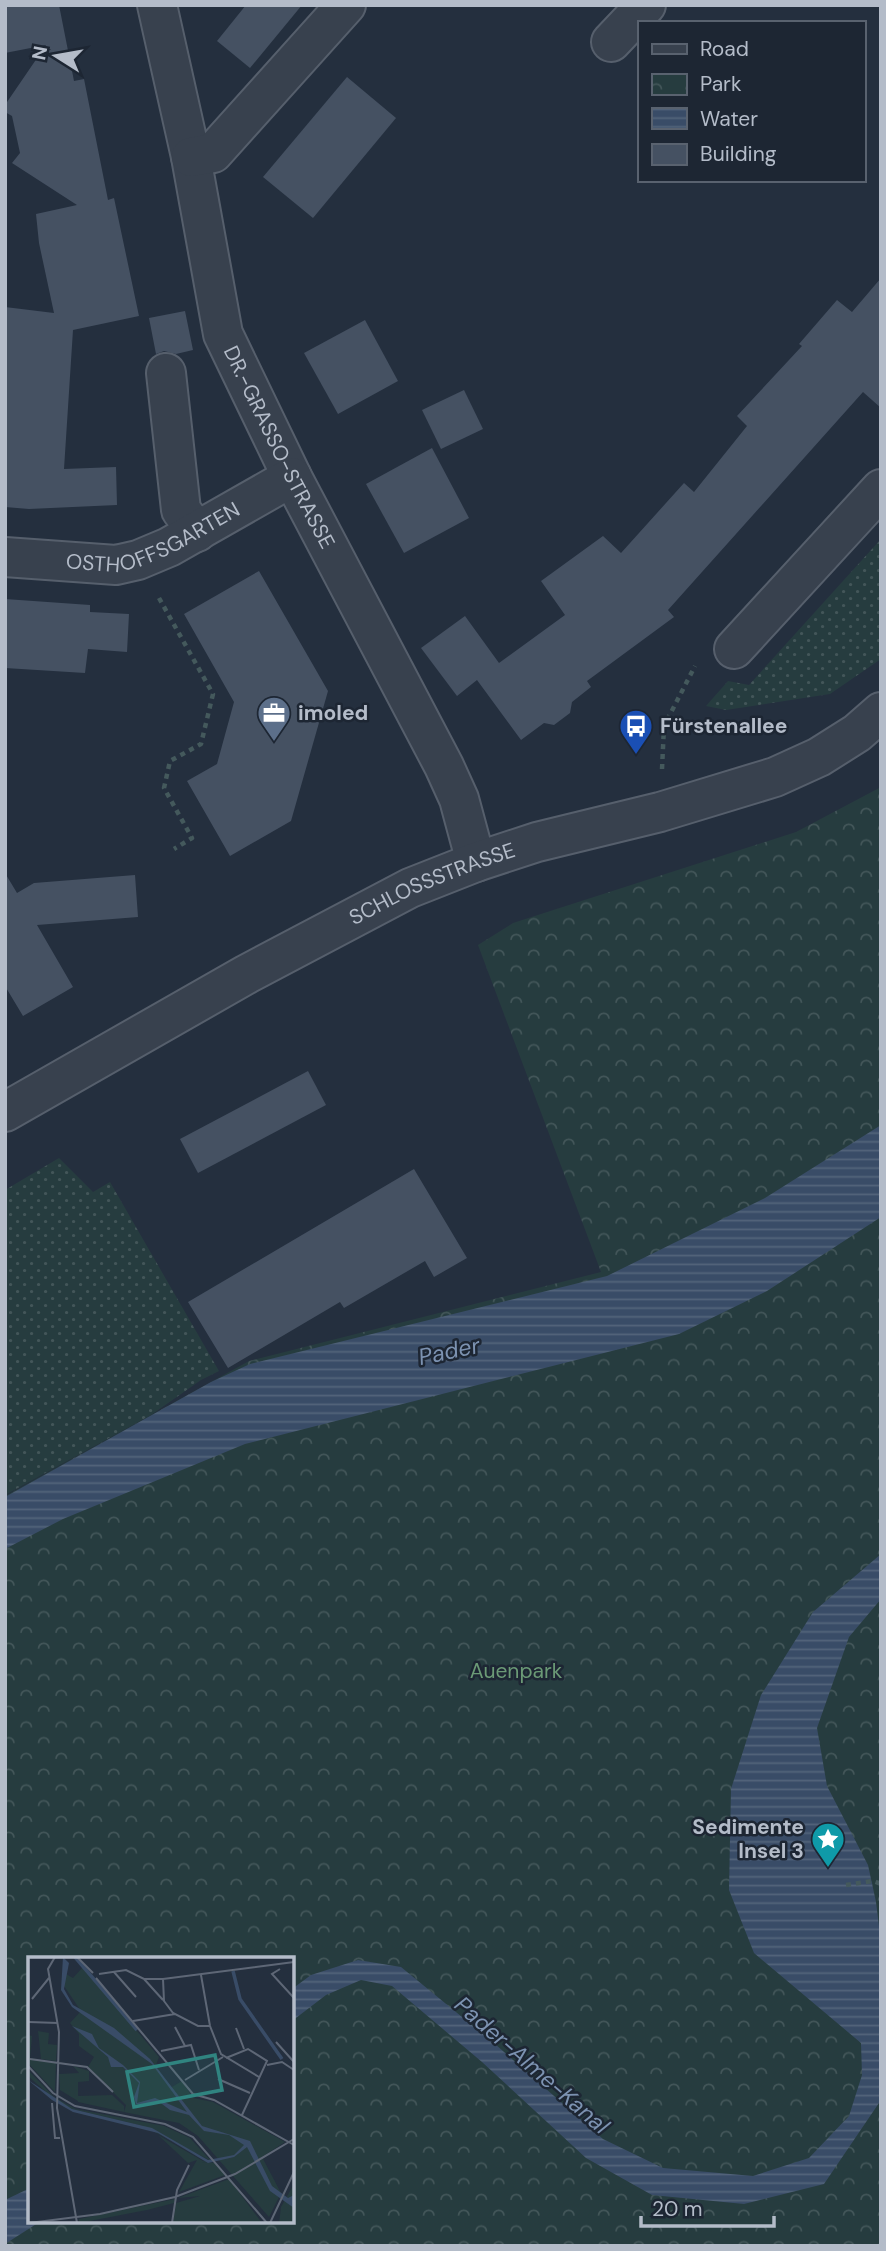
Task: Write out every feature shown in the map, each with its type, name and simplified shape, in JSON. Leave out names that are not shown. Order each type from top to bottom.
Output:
[{"type":"street","name":"DR.-GRASSO-STRASSE","points":[[157,5],[191,157],[223,334],[292,477],[452,783],[476,862]]},
{"type":"street","points":[[191,157],[213,153],[346,5]]},
{"type":"street","points":[[611,42],[646,5]]},
{"type":"street","points":[[166,373],[181,510],[197,532]]},
{"type":"street","name":"OSTHOFFSGARTEN","points":[[5,557],[116,565],[138,560],[197,532],[292,477]]},
{"type":"street","points":[[734,649],[881,489]]},
{"type":"street","name":"SCHLOSSSTRASSE","points":[[5,1112],[258,968],[410,888],[537,842],[660,812],[775,777],[820,757],[857,733],[881,712]]},
{"type":"path","points":[[138,560],[213,694],[201,744],[170,761],[163,788],[192,838],[174,849]]},
{"type":"path","points":[[660,812],[664,726],[701,654],[734,649]]},
{"type":"path","points":[[846,1885],[873,1881],[881,1884]]},
{"type":"green space","points":[[881,539],[881,659],[830,694],[726,710],[706,706],[728,681],[749,685]]},
{"type":"green space","name":"Auenpark","points":[[881,787],[881,2246],[5,2246],[5,1496],[249,1361],[601,1272],[478,945],[513,923],[796,832]]},
{"type":"green space","points":[[59,1158],[93,1192],[110,1182],[219,1371],[201,1380],[151,1415],[7,1494],[5,1190]]},
{"type":"water","name":"Pader","points":[[881,1125],[881,1217],[767,1291],[679,1334],[245,1444],[63,1519],[5,1549],[5,1497],[211,1382],[250,1364],[607,1276],[765,1198]]},
{"type":"water","points":[[881,1554],[881,1599],[849,1637],[817,1728],[827,1786],[868,1865],[876,1902],[881,1942],[881,2100],[824,2184],[744,2204],[652,2195],[586,2158],[482,2062],[392,1986],[361,1980],[326,1995],[294,2019],[294,1988],[311,1975],[358,1960],[401,1967],[495,2044],[603,2139],[663,2168],[753,2176],[809,2158],[849,2116],[862,2075],[861,2043],[754,1953],[729,1890],[731,1789],[761,1695],[813,1612]]},
{"type":"water","points":[[28,2189],[28,2223],[38,2223],[5,2244],[5,2200]]},
{"type":"building","points":[[5,5],[59,5],[74,81],[84,79],[108,200],[114,198],[139,316],[73,330],[64,469],[116,467],[117,505],[29,509],[5,507],[5,307],[54,313],[39,243],[36,214],[77,205],[12,163],[20,153],[12,116],[5,112],[5,105],[46,45],[5,53]]},
{"type":"building","points":[[246,5],[302,5],[250,68],[217,41]]},
{"type":"building","points":[[347,77],[396,118],[313,218],[263,177]]},
{"type":"building","points":[[881,278],[881,408],[863,392],[668,610],[674,617],[587,681],[591,687],[572,702],[570,713],[554,725],[544,723],[521,740],[477,680],[457,696],[421,648],[465,616],[499,663],[565,615],[541,581],[603,536],[621,553],[684,483],[694,492],[747,426],[737,416],[802,346],[799,344],[837,300],[852,312]]},
{"type":"building","points":[[185,311],[193,350],[176,354],[164,351],[156,354],[149,318]]},
{"type":"building","points":[[365,320],[398,381],[338,414],[304,353]]},
{"type":"building","points":[[464,390],[483,429],[441,449],[422,410]]},
{"type":"building","points":[[432,448],[469,518],[404,553],[366,484]]},
{"type":"building","points":[[259,571],[328,691],[291,821],[230,856],[187,781],[217,764],[234,702],[184,614]]},
{"type":"building","points":[[5,599],[90,605],[90,612],[129,614],[127,652],[88,649],[85,673],[5,668]]},
{"type":"building","points":[[5,873],[17,893],[34,883],[135,875],[138,917],[37,925],[73,987],[23,1016],[5,986]]},
{"type":"building","points":[[308,1071],[326,1105],[198,1173],[180,1139]]},
{"type":"building","points":[[414,1169],[467,1258],[434,1277],[425,1261],[344,1308],[340,1302],[228,1368],[188,1302]]},
{"type":"place","name":"imoled","points":[[274,743]]},
{"type":"place","name":"Fürstenallee","points":[[636,756]]},
{"type":"place","name":"Sedimente Insel 3","points":[[828,1869]]},
{"type":"water label","name":"Pader-Alme-Kanal","points":[[532,2065]]}]
